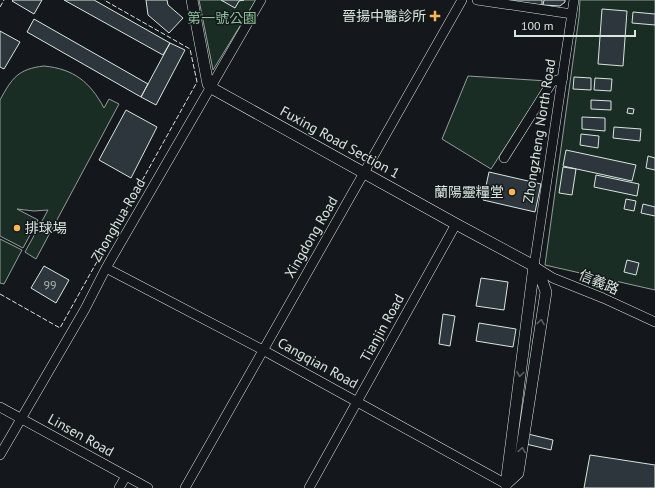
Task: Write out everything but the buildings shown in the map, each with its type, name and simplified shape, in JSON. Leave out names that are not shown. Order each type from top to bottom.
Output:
[{"type":"main road","points":[[192,0],[206,79],[211,88]]},
{"type":"main road","name":"Fuxing Road Section 1","points":[[211,88],[534,266]]},
{"type":"main road","name":"Zhongzheng North Road","points":[[509,486],[534,266]]},
{"type":"street","name":"Zhonghua Road","points":[[0,455],[261,0]]},
{"type":"street","name":"Xingdong Road","points":[[185,488],[462,0]]},
{"type":"street","points":[[478,0],[572,14]]},
{"type":"street","name":"Zhongzheng North Road","points":[[534,266],[574,0]]},
{"type":"street","points":[[504,158],[552,82],[563,78]]},
{"type":"street","name":"Tianjin Road","points":[[309,488],[456,224]]},
{"type":"street","name":"信義路","points":[[534,266],[553,278],[603,298],[655,322]]},
{"type":"street","name":"Cangqian Road","points":[[106,268],[263,350],[509,486]]},
{"type":"street","name":"Linsen Road","points":[[0,407],[148,488]]},
{"type":"street","points":[[119,488],[126,476]]},
{"type":"green space","name":"第一號公園","points":[[199,0],[256,0],[213,70]]},
{"type":"green space","points":[[580,0],[655,0],[655,290],[545,265],[579,17]]},
{"type":"green space","points":[[44,66],[64,70],[80,78],[93,91],[104,108],[109,99],[119,104],[36,259],[25,252],[48,210],[34,211],[17,209],[38,220],[23,248],[0,236],[0,100],[12,80],[22,72],[35,67]]},
{"type":"green space","points":[[468,76],[548,81],[491,169],[442,139]]},
{"type":"green space","points":[[0,239],[22,250],[4,284],[0,283]]},
{"type":"fence","points":[[0,7],[4,0]]},
{"type":"fence","points":[[0,294],[60,328],[197,82],[190,49],[104,0]]},
{"type":"place","name":"晉揚中醫診所","points":[[435,16]]},
{"type":"place","name":"蘭陽靈糧堂","points":[[512,192]]},
{"type":"place","name":"排球場","points":[[17,228]]}]
